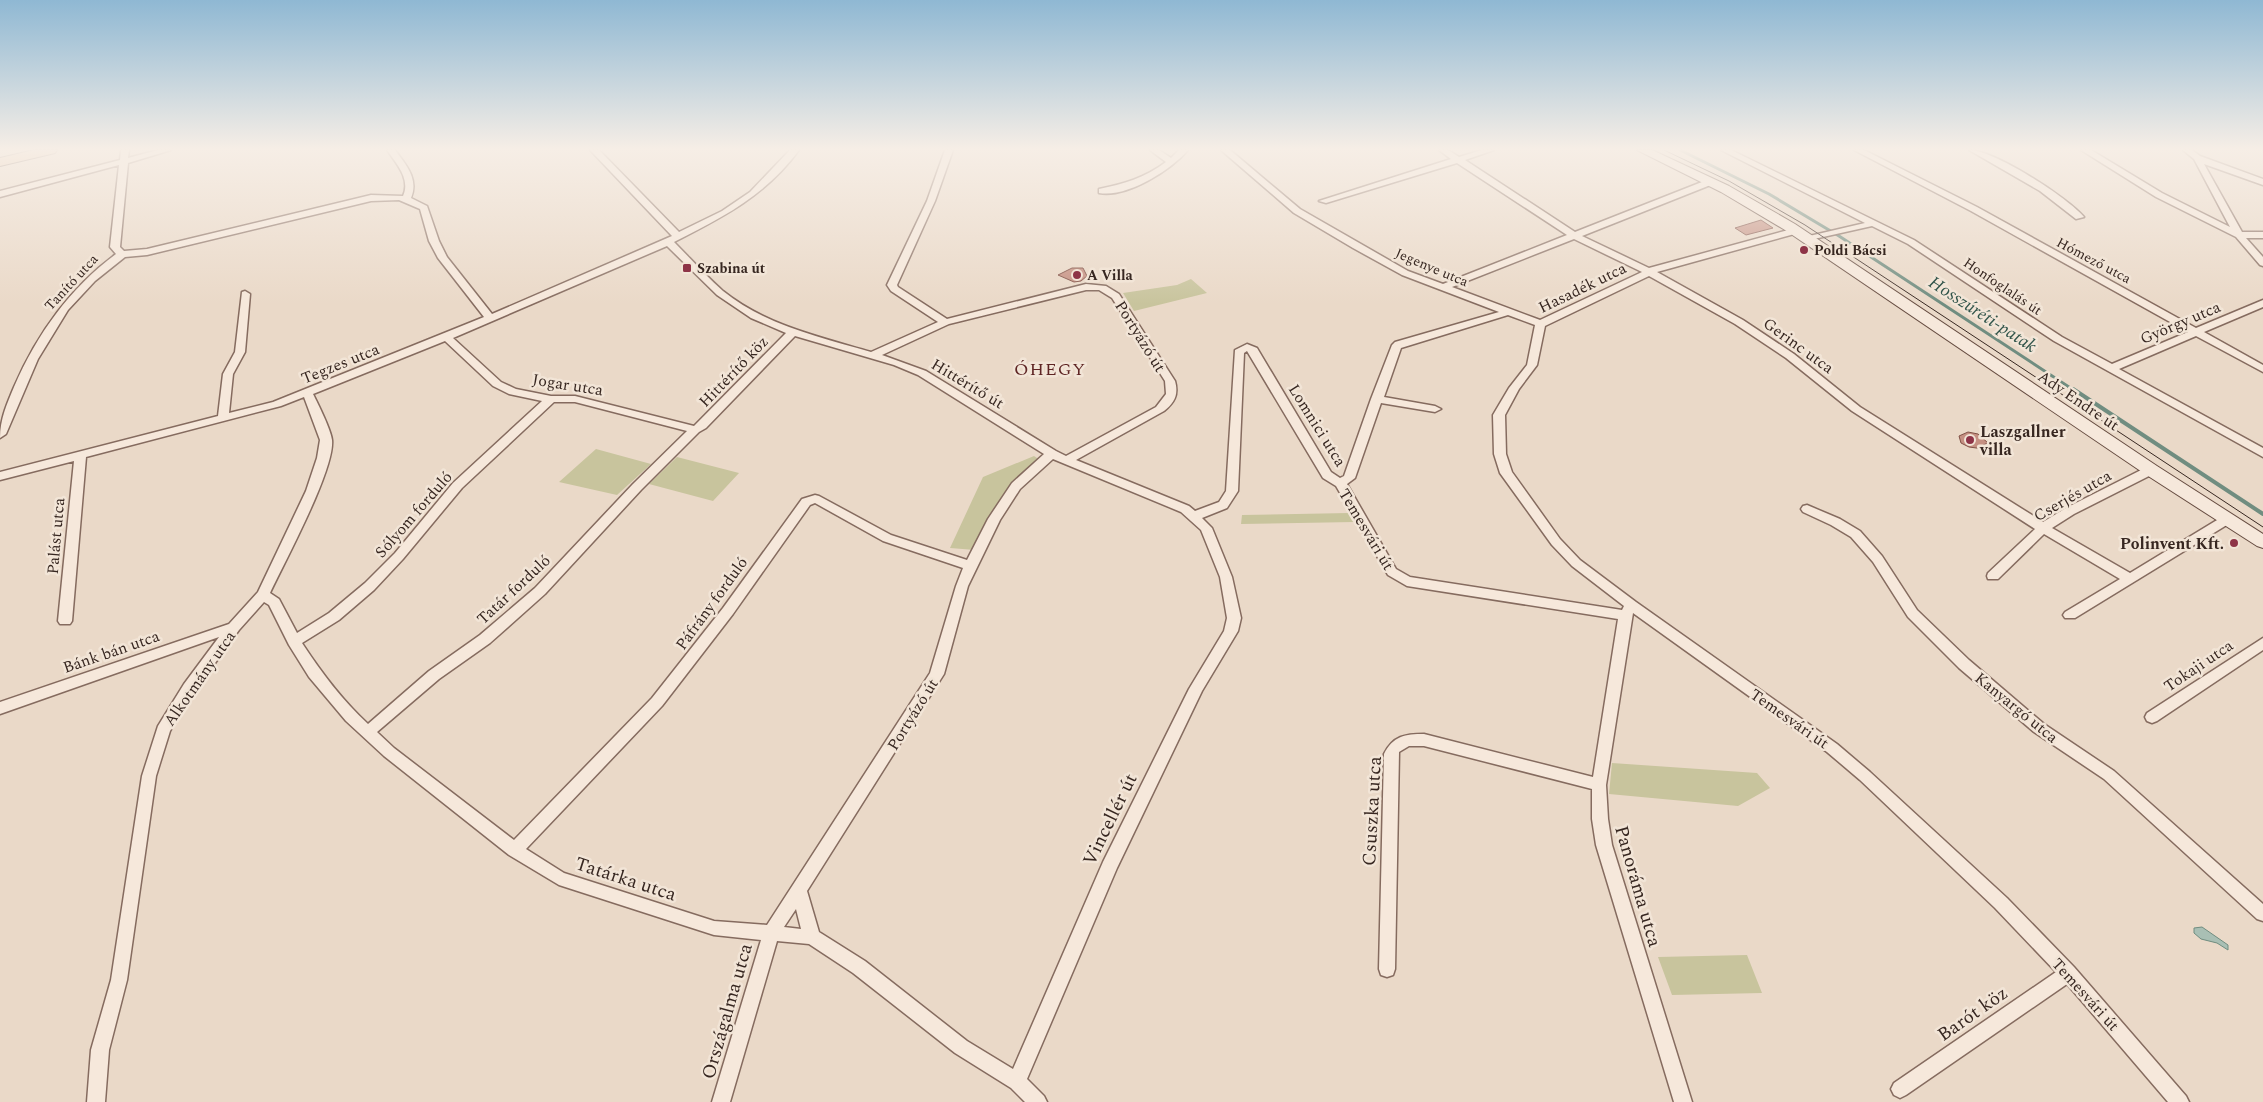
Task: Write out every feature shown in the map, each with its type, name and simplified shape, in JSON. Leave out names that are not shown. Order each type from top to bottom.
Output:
[{"type":"street","name":"Tanító utca","points":[[0,434],[36,353],[58,314],[103,268],[123,254],[117,251],[116,247],[120,201]]},
{"type":"street","points":[[123,254],[147,252],[357,201]]},
{"type":"street","points":[[413,201],[424,208],[434,241],[443,258],[491,319]]},
{"type":"street","points":[[639,201],[673,240]]},
{"type":"street","name":"Tegzes utca","points":[[0,476],[308,394],[446,338],[673,240],[726,213],[742,201]]},
{"type":"street","points":[[931,201],[892,285],[894,289],[946,322]]},
{"type":"street","name":"Jegenye utca","points":[[1285,201],[1303,215],[1405,273],[1540,324]]},
{"type":"street","name":"Gerinc utca","points":[[1521,201],[1574,236],[1649,272],[1757,334],[1790,356],[1856,409],[2043,528],[2130,578]]},
{"type":"street","points":[[1444,287],[1661,201]]},
{"type":"street","name":"Ady Endre út","points":[[1744,201],[1808,239],[2226,520],[2263,542]]},
{"type":"street","name":"Honfoglalás út","points":[[1830,201],[1937,257],[2020,315],[2110,369],[2263,453]]},
{"type":"street","name":"Hómező utca","points":[[1957,201],[2197,331],[2263,369]]},
{"type":"street","points":[[2061,201],[2070,207],[2079,217]]},
{"type":"street","points":[[2170,201],[2239,235],[2263,235]]},
{"type":"street","points":[[2221,201],[2239,235],[2263,263]]},
{"type":"street","points":[[1808,239],[1875,223]]},
{"type":"street","name":"Hasadék utca","points":[[1628,610],[1576,563],[1556,542],[1506,473],[1500,454],[1499,415],[1514,388],[1532,365],[1540,324],[1649,272],[1795,231]]},
{"type":"street","name":"Hittérítő út","points":[[673,240],[720,293],[738,307],[772,325],[873,355],[922,373],[1065,461],[1185,509],[1195,516],[1206,528],[1226,577]]},
{"type":"street","name":"Portyázó út","points":[[873,355],[946,322],[1093,286],[1109,290],[1116,296],[1170,382],[1173,389],[1171,398],[1160,409],[1065,461]]},
{"type":"street","points":[[223,418],[228,374],[240,352],[245,294]]},
{"type":"street","name":"György utca","points":[[2110,369],[2263,303]]},
{"type":"street","name":"Lomnici utca","points":[[1195,516],[1223,504],[1232,491],[1239,352],[1246,347],[1253,350],[1327,475],[1340,482],[1350,478],[1376,399],[1396,347],[1399,344],[1509,312]]},
{"type":"street","name":"Hittérítő köz","points":[[695,430],[702,426],[793,332]]},
{"type":"street","name":"Jogar utca","points":[[446,338],[497,384],[513,392],[551,399],[575,399],[695,430]]},
{"type":"street","name":"Alkotmány utca","points":[[96,1102],[100,1050],[119,980],[152,766],[163,730],[189,688],[234,627],[263,595],[312,491],[326,447],[320,423],[308,394]]},
{"type":"street","name":"Sólyom forduló","points":[[294,641],[318,629],[343,612],[393,562],[432,513],[480,462],[551,399]]},
{"type":"street","points":[[1376,399],[1435,409]]},
{"type":"street","name":"Tatár forduló","points":[[368,732],[434,675],[485,639],[515,614],[547,584],[637,487],[695,430]]},
{"type":"street","name":"Portyázó út","points":[[772,932],[937,674],[970,566],[994,520],[1016,486],[1052,454]]},
{"type":"street","name":"Palást utca","points":[[65,621],[80,455]]},
{"type":"street","name":"Cserjés utca","points":[[1993,576],[2043,528],[2070,511],[2151,470]]},
{"type":"street","name":"Temesvári út","points":[[1340,482],[1392,572],[1398,577],[1407,581],[1628,610],[1832,748],[2001,904],[2068,973],[2180,1102]]},
{"type":"street","name":"Páfrány forduló","points":[[515,850],[657,702],[728,611],[806,502],[815,499],[823,502],[887,538],[970,566]]},
{"type":"street","name":"Kanyargó utca","points":[[1807,508],[1848,529],[1860,538],[1883,566],[1910,613],[2014,708],[2039,728],[2094,762],[2110,775],[2263,914]]},
{"type":"street","points":[[2070,615],[2226,520]]},
{"type":"street","name":"Vincellér út","points":[[1017,1082],[1109,867],[1196,689],[1231,631],[1234,618],[1226,577]]},
{"type":"street","name":"Tatárka utca","points":[[263,595],[274,602],[294,641],[314,673],[351,717],[389,752],[515,850],[559,878],[714,928],[812,937],[859,967],[961,1047],[1017,1082],[1038,1102]]},
{"type":"street","name":"Panoráma utca","points":[[1628,610],[1600,786],[1600,819],[1604,845],[1683,1102]]},
{"type":"street","name":"Bánk bán utca","points":[[0,708],[234,627]]},
{"type":"street","name":"Tokaji utca","points":[[2152,717],[2263,643]]},
{"type":"street","name":"Csuszka utca","points":[[1387,969],[1389,801],[1391,754],[1394,748],[1406,740],[1424,740],[1520,763],[1600,786]]},
{"type":"street","points":[[799,892],[812,937]]},
{"type":"street","name":"Országalma utca","points":[[722,1102],[772,932]]},
{"type":"street","name":"Barót köz","points":[[1900,1089],[2068,973]]},
{"type":"shaded area","points":[[1191,279],[1207,293],[1134,311],[1123,293],[1177,285]]},
{"type":"shaded area","points":[[596,449],[651,464],[617,495],[559,482]]},
{"type":"shaded area","points":[[1034,456],[1040,460],[975,550],[950,548],[983,477]]},
{"type":"shaded area","points":[[677,457],[739,473],[713,501],[649,484]]},
{"type":"shaded area","points":[[1349,513],[1354,522],[1241,524],[1242,515]]},
{"type":"shaded area","points":[[1612,763],[1757,773],[1770,788],[1738,806],[1609,794]]},
{"type":"shaded area","points":[[2202,927],[2228,945],[2228,950],[2217,943],[2201,939],[2194,933],[2194,928]]},
{"type":"shaded area","points":[[1747,955],[1762,993],[1672,995],[1658,957]]},
{"type":"building","points":[[1761,220],[1773,228],[1746,235],[1735,228]]},
{"type":"building","name":"A Villa","points":[[1072,268],[1083,268],[1087,276],[1081,281],[1074,282],[1058,275]]},
{"type":"building","name":"Laszgallner villa","points":[[1968,432],[1978,434],[1988,443],[1983,445],[1984,449],[1969,447],[1961,443],[1959,436]]},
{"type":"waterway","name":"Hosszúréti-patak","points":[[1781,201],[1839,236],[2075,391]]},
{"type":"waterway","name":"Hosszúréti-patak","points":[[2073,389],[2263,514]]},
{"type":"tram line","points":[[1764,201],[1805,225],[2263,527]]},
{"type":"place","name":"Poldi Bácsi","points":[[1804,250]]},
{"type":"place","name":"Szabina út","points":[[687,268]]},
{"type":"place","name":"A Villa","points":[[1077,275]]},
{"type":"place","name":"Laszgallner villa","points":[[1970,440]]},
{"type":"place","name":"Polinvent Kft.","points":[[2234,543]]},
{"type":"district","name":"ÓHEGY","points":[[1050,369]]}]
